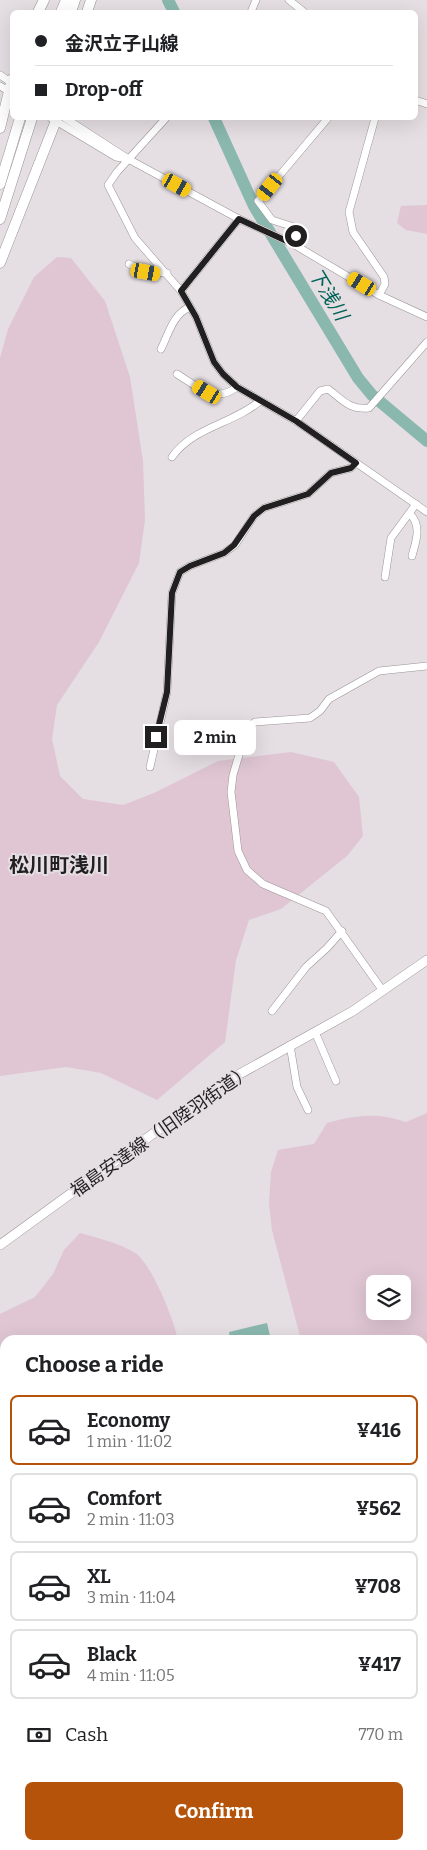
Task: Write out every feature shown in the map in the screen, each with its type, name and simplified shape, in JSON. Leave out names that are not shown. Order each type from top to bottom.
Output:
[{"type":"highway","points":[[0,128],[10,86]]},
{"type":"highway","points":[[0,184],[26,120]]},
{"type":"highway","points":[[0,218],[26,120]]},
{"type":"highway","points":[[0,263],[56,120]]},
{"type":"main road","name":"福島安達線（旧陸羽街道）","points":[[0,1245],[220,1085],[315,1032],[383,991],[427,960]]},
{"type":"street","points":[[289,0],[302,10]]},
{"type":"street","points":[[0,75],[10,86]]},
{"type":"street","points":[[60,120],[116,157],[130,160],[239,219],[290,243],[379,294],[427,317]]},
{"type":"street","points":[[164,120],[130,160],[117,172],[108,186],[135,238],[181,291],[214,362],[237,387],[296,421],[427,512]]},
{"type":"street","points":[[290,243],[296,236],[294,227],[272,220],[258,201],[326,120]]},
{"type":"street","points":[[374,120],[349,212],[353,232],[384,277],[385,284],[379,294]]},
{"type":"street","points":[[181,291],[239,219]]},
{"type":"street","points":[[129,264],[146,272],[167,273]]},
{"type":"street","points":[[161,348],[175,318],[181,311],[190,307]]},
{"type":"street","points":[[296,421],[320,391],[328,389],[351,407],[365,408],[373,405],[427,342]]},
{"type":"street","points":[[177,374],[215,395],[223,394],[237,387]]},
{"type":"street","points":[[172,457],[188,439],[244,413],[260,401]]},
{"type":"street","points":[[150,767],[167,692],[172,593],[180,572],[190,566],[224,553],[234,545],[254,516],[264,508],[308,494],[331,473],[351,468],[356,463]]},
{"type":"street","points":[[385,577],[391,538],[416,504]]},
{"type":"street","points":[[410,514],[416,520],[418,528],[412,556]]},
{"type":"street","points":[[383,991],[326,911],[263,884],[247,870],[238,851],[231,792],[233,775],[247,728],[255,722],[310,718],[320,712],[329,700],[379,671],[427,666]]},
{"type":"street","points":[[272,1011],[306,967],[342,931]]},
{"type":"street","points":[[315,1032],[336,1081]]},
{"type":"street","points":[[290,1045],[297,1087],[308,1110]]},
{"type":"shaded area","points":[[427,205],[427,234],[406,230],[397,223],[401,206]]},
{"type":"shaded area","points":[[57,257],[71,258],[105,301],[130,377],[143,461],[145,520],[139,563],[99,642],[57,705],[52,739],[60,776],[83,799],[123,805],[154,793],[218,761],[291,752],[334,762],[359,797],[363,836],[347,856],[281,909],[249,920],[236,960],[225,1042],[157,1100],[101,1073],[66,1067],[0,1076],[0,358],[8,329],[34,277]]},
{"type":"shaded area","points":[[427,1113],[427,1335],[300,1335],[272,1230],[269,1203],[271,1172],[278,1150],[314,1144],[327,1123],[366,1116],[385,1117],[406,1122]]},
{"type":"shaded area","points":[[80,1233],[122,1246],[135,1253],[142,1259],[155,1280],[176,1335],[0,1335],[0,1314],[35,1297],[53,1274],[64,1250]]},
{"type":"shaded area","points":[[267,1323],[270,1335],[229,1335],[229,1332]]},
{"type":"waterway","name":"下浅川","points":[[168,0],[173,10]]},
{"type":"waterway","name":"下浅川","points":[[215,120],[254,206],[358,378],[372,395],[427,441]]},
{"type":"district","name":"松川町浅川","points":[[59,865]]},
{"type":"route","points":[[156,737],[167,692],[172,593],[180,572],[190,566],[224,553],[234,545],[254,516],[264,508],[308,494],[326,476],[351,468],[356,463],[296,421],[237,387],[223,374],[214,362],[196,317],[181,291],[239,219],[286,242],[293,244],[296,236]]}]
